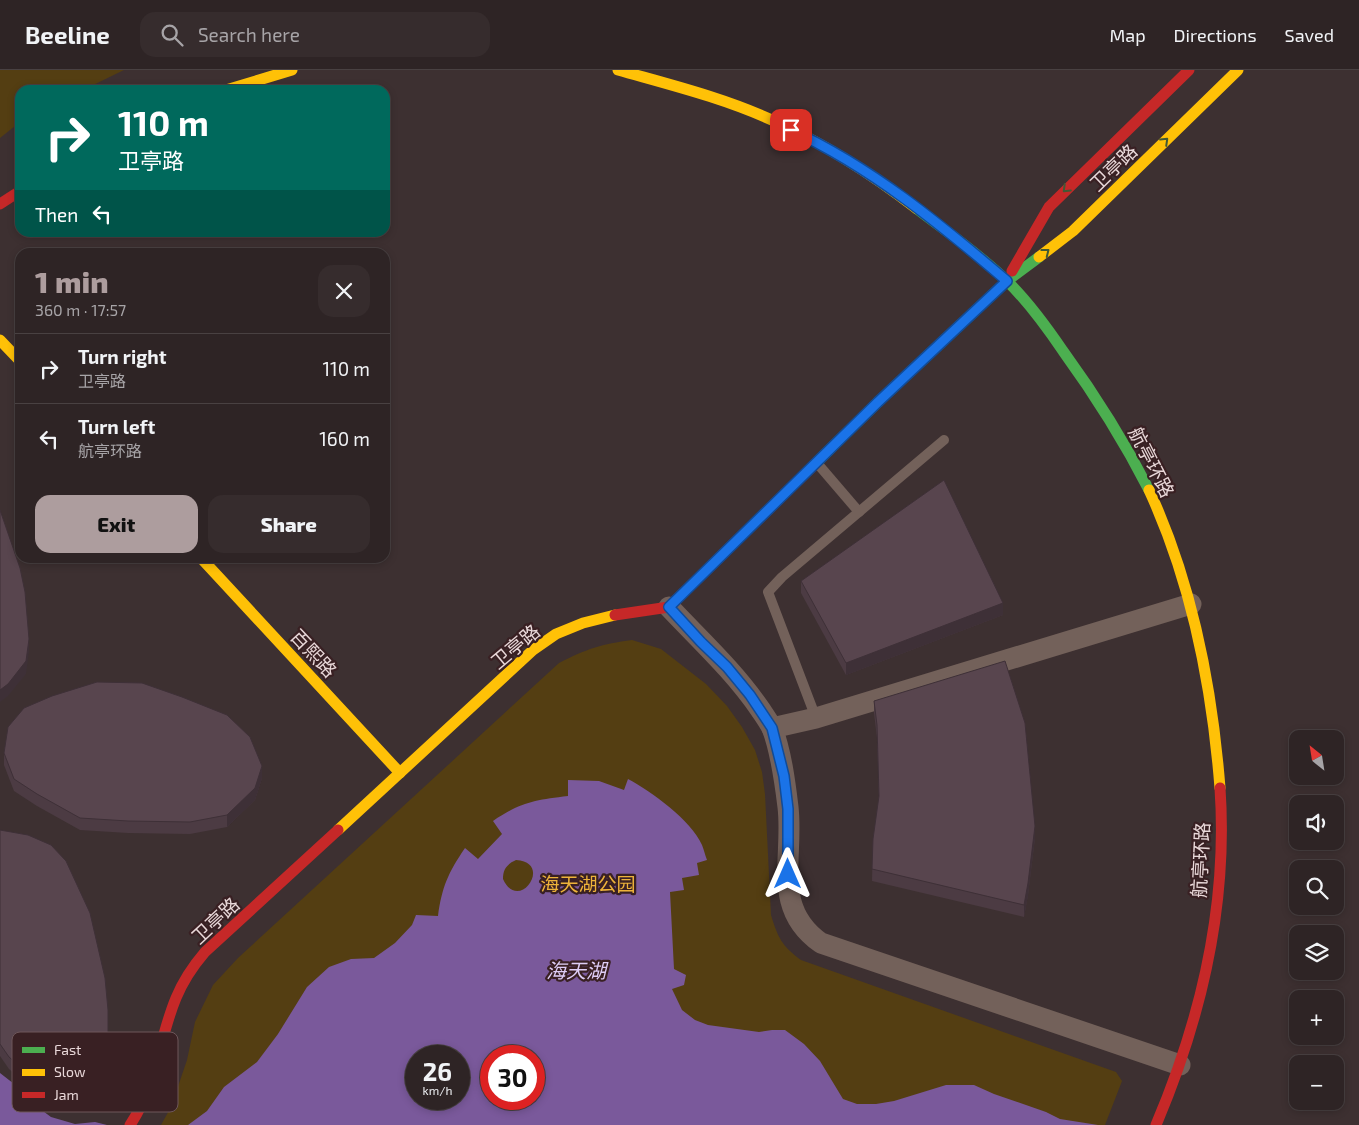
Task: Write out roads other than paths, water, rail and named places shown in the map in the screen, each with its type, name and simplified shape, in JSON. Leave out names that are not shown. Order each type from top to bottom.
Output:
[{"type":"street","points":[[242,85],[292,70]]},
{"type":"street","name":"航亭环路","points":[[618,70],[692,91],[749,111],[804,136],[861,168],[913,205],[1007,281],[1071,362],[1102,407],[1129,452],[1167,535],[1191,604],[1204,660],[1220,789],[1220,866],[1210,947],[1198,1003],[1180,1065],[1156,1123]]},
{"type":"street","name":"卫亭路","points":[[1007,281],[1049,207],[1189,70]]},
{"type":"street","name":"卫亭路","points":[[165,1032],[173,1004],[180,988],[190,970],[205,952],[533,650],[556,634],[583,623],[618,614],[669,607],[878,402],[1007,281],[1073,231],[1238,70]]},
{"type":"street","points":[[0,204],[15,194]]},
{"type":"street","points":[[0,340],[15,356]]},
{"type":"street","name":"百熙路","points":[[206,563],[400,773]]},
{"type":"street","points":[[772,728],[816,718],[1191,604]]},
{"type":"street","points":[[669,607],[727,667],[750,695],[772,728],[784,776],[788,809],[788,890],[792,908],[798,921],[809,934],[821,943],[1180,1065]]},
{"type":"street","name":"卫亭路","points":[[130,1125],[140,1112]]},
{"type":"lane","points":[[816,718],[768,592],[782,577],[944,440]]},
{"type":"lane","points":[[817,463],[859,512]]},
{"type":"water","name":"海天湖","points":[[628,779],[648,791],[689,826],[702,845],[707,860],[697,863],[699,875],[682,878],[684,890],[670,892],[674,969],[686,975],[684,985],[672,989],[682,1010],[695,1020],[708,1025],[759,1032],[785,1030],[804,1044],[820,1061],[843,1099],[857,1104],[876,1104],[894,1101],[946,1085],[974,1085],[1060,1119],[1098,1125],[188,1125],[207,1111],[224,1087],[257,1062],[278,1034],[307,987],[329,967],[351,959],[374,958],[395,943],[412,925],[416,915],[438,916],[447,880],[465,848],[478,859],[502,834],[493,821],[529,803],[568,796],[568,780],[599,781],[624,790]],"holes":[[[516,860],[527,863],[532,869],[533,876],[530,883],[524,889],[517,891],[510,888],[503,879],[506,867]]]},
{"type":"water","points":[[0,1073],[12,1082],[12,1112],[44,1112],[51,1117],[75,1124],[95,1122],[107,1125],[0,1125]]},
{"type":"park label","name":"海天湖公园","points":[[588,883]]}]
